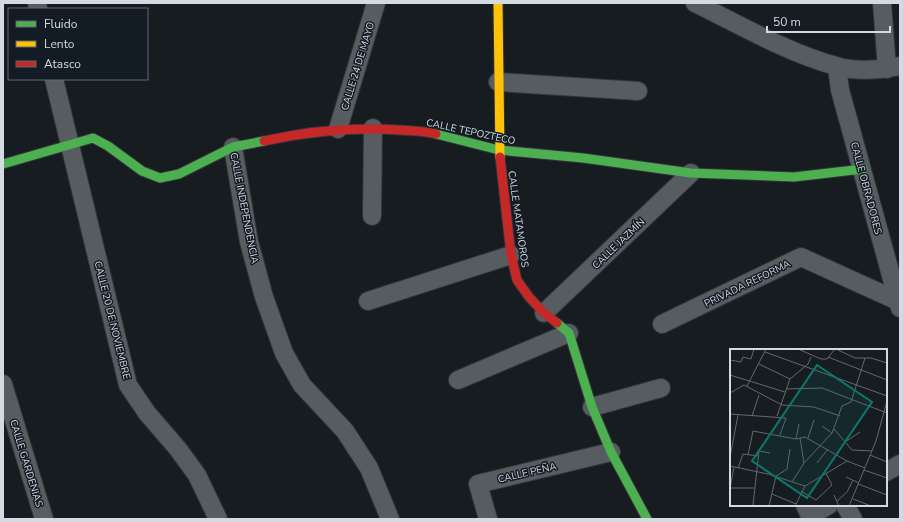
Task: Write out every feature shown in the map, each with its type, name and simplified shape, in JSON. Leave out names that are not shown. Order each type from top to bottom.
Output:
[{"type":"street","name":"CALLE 24 DE MAYO","points":[[338,129],[376,3]]},
{"type":"street","name":"CALLE MATAMOROS","points":[[498,3],[499,150],[511,255],[517,280],[529,297],[544,313],[569,334]]},
{"type":"street","points":[[695,3],[794,52],[837,67],[861,69],[893,67],[882,3]]},
{"type":"street","name":"CALLE OBRADORES","points":[[837,67],[840,90],[899,304]]},
{"type":"street","name":"CALLE 20 DE NOVIEMBRE","points":[[54,80],[128,385],[147,413],[178,449],[197,475],[218,519]]},
{"type":"street","points":[[498,82],[638,91]]},
{"type":"street","name":"CALLE TEPOZTECO","points":[[3,164],[93,138],[108,146],[142,171],[160,178],[179,174],[233,147],[282,137],[338,129],[374,128],[427,132],[499,150],[583,158],[691,173],[794,176],[863,169]]},
{"type":"street","points":[[372,216],[374,128]]},
{"type":"street","name":"CALLE INDEPENDENCIA","points":[[233,147],[249,242],[264,297],[284,353],[302,384],[346,431],[369,468],[390,519]]},
{"type":"street","name":"CALLE JAZMÍN","points":[[544,313],[691,173]]},
{"type":"street","points":[[368,300],[511,255]]},
{"type":"street","name":"PRIVADA REFORMA","points":[[662,324],[801,257],[899,304]]},
{"type":"street","points":[[458,380],[569,334],[592,407],[611,452],[647,519]]},
{"type":"street","name":"CALLE GARDENIAS","points":[[3,384],[44,519]]},
{"type":"street","points":[[592,407],[661,388]]},
{"type":"street","name":"CALLE PEÑA","points":[[488,519],[478,484],[611,452]]},
{"type":"street","points":[[887,471],[900,464]]},
{"type":"street","points":[[805,506],[810,516],[826,506]]},
{"type":"street","points":[[846,506],[853,519]]},
{"type":"traffic: fast","points":[[436,134],[499,150],[583,158],[691,173],[794,177],[863,169]]},
{"type":"traffic: fast","points":[[3,164],[93,138],[108,146],[142,171],[160,178],[179,174],[233,147],[264,141]]},
{"type":"traffic: fast","points":[[557,323],[569,333],[592,407],[611,452],[647,519]]},
{"type":"traffic: slow","points":[[498,3],[500,157]]},
{"type":"traffic: jam","points":[[264,141],[314,132],[365,129],[399,130],[436,134]]},
{"type":"traffic: jam","points":[[500,157],[511,255],[517,280],[529,297],[544,313],[557,323]]}]
